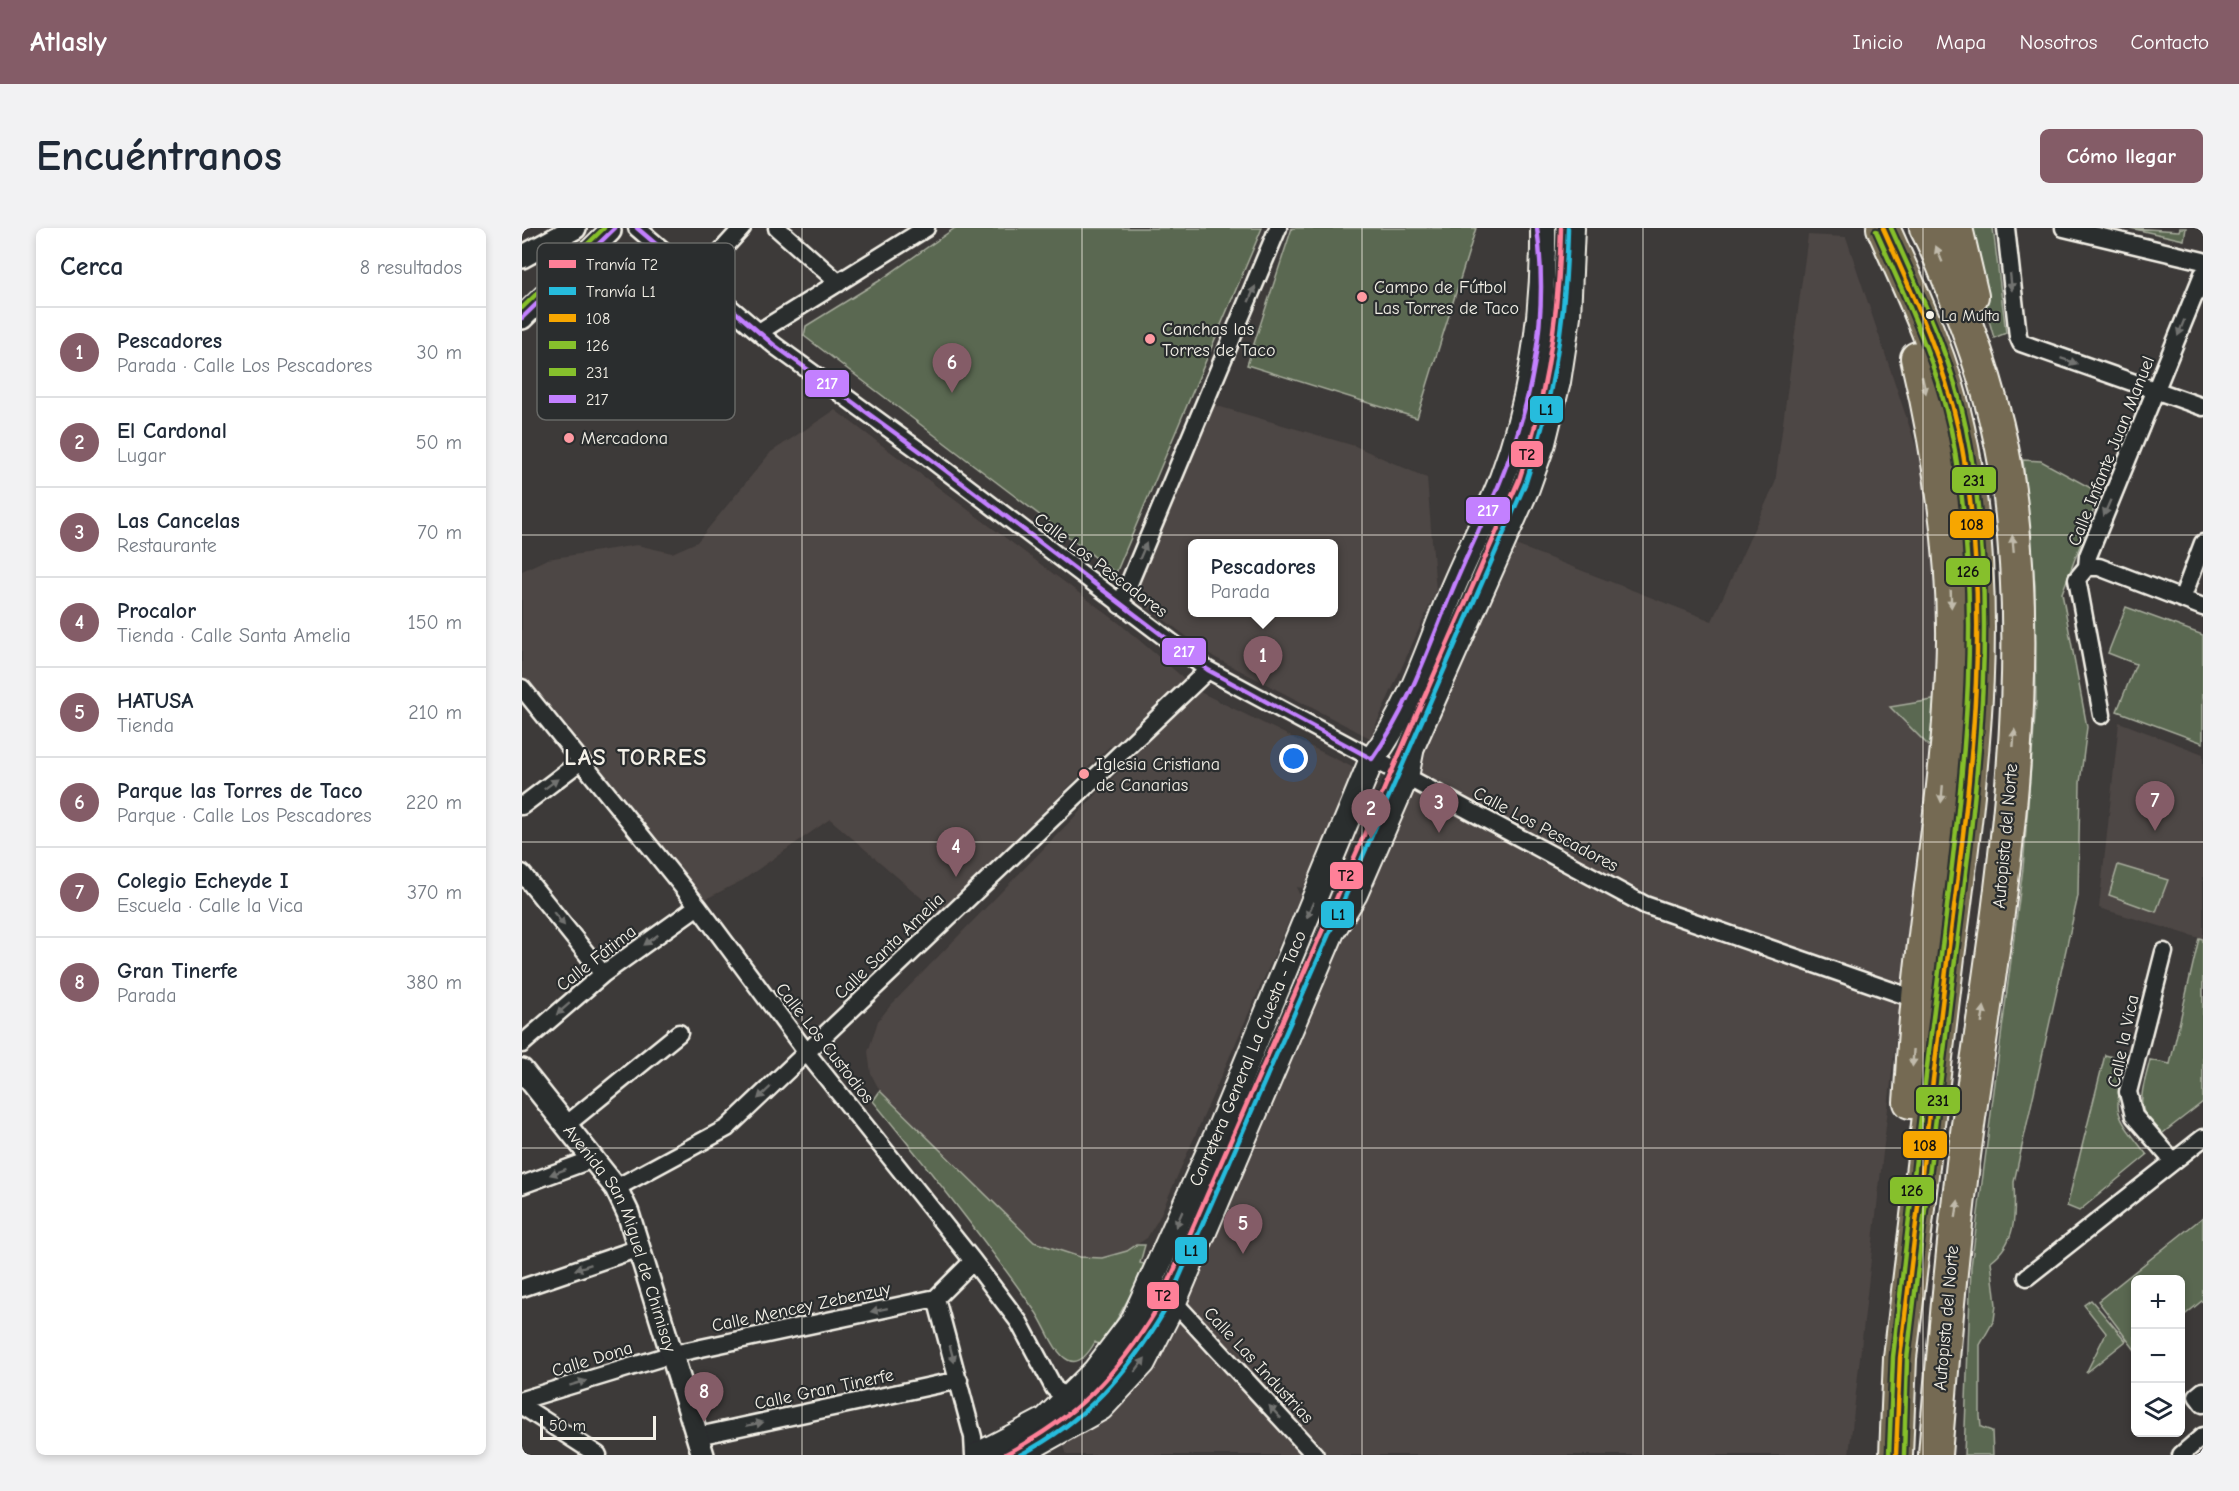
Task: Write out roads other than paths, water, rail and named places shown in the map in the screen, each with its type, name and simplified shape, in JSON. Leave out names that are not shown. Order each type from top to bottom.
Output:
[{"type":"highway","points":[[1883,228],[1887,271],[1913,340],[1930,411],[1942,479],[1950,554],[1953,641],[1950,695],[1941,806],[1917,1000],[1908,1125],[1922,1165]]},
{"type":"highway","points":[[1883,228],[1931,338],[1958,427],[1975,531],[1979,583],[1976,723],[1900,1359],[1896,1455]]},
{"type":"highway","name":"Autopista del Norte","points":[[1926,228],[1976,348],[2000,441],[2009,490],[2019,613],[2018,682],[2004,865],[1951,1248],[1935,1455]]},
{"type":"highway","points":[[1956,228],[1972,300],[1976,348]]},
{"type":"main road","points":[[1537,228],[1543,258]]},
{"type":"main road","name":"Carretera General La Cuesta - Taco","points":[[976,1455],[1045,1420],[1068,1400],[1095,1371],[1133,1322],[1225,1117],[1372,759],[1389,737],[1414,685],[1501,480],[1519,430],[1533,369],[1540,321],[1543,228]]},
{"type":"main road","name":"Carretera General La Cuesta - Taco","points":[[1017,1455],[1101,1408],[1143,1363],[1174,1302],[1332,932],[1355,894],[1406,777],[1412,747],[1527,488],[1543,443],[1558,382],[1568,316],[1572,228]]},
{"type":"main road","points":[[999,1455],[1058,1421],[1068,1400]]},
{"type":"street","points":[[539,243],[552,232],[575,228]]},
{"type":"street","name":"Calle Los Pescadores","points":[[637,228],[654,243]]},
{"type":"street","points":[[728,243],[742,228]]},
{"type":"street","points":[[777,228],[839,283]]},
{"type":"street","points":[[1120,605],[1278,228]]},
{"type":"street","points":[[2006,228],[2018,336],[2028,347],[2203,407]]},
{"type":"street","points":[[2064,228],[2203,261]]},
{"type":"street","points":[[593,243],[606,229]]},
{"type":"street","points":[[759,332],[922,229]]},
{"type":"street","points":[[522,257],[537,244]]},
{"type":"street","name":"Calle Infante Juan Manuel","points":[[2102,715],[2077,587],[2079,574],[2087,567],[2088,556],[2203,274]]},
{"type":"street","points":[[522,318],[537,302]]},
{"type":"street","name":"Calle Los Pescadores","points":[[735,312],[1208,670],[1645,905],[1917,1000]]},
{"type":"street","points":[[2182,599],[2203,543]]},
{"type":"street","points":[[2087,567],[2099,567],[2203,607]]},
{"type":"street","name":"Calle Santa Amelia","points":[[616,1188],[727,1128],[1208,670]]},
{"type":"street","name":"Calle Los Custodios","points":[[522,688],[698,906],[807,1053],[973,1261],[1019,1323],[1054,1388],[1068,1400]]},
{"type":"street","points":[[522,806],[580,761]]},
{"type":"street","points":[[522,873],[603,974]]},
{"type":"street","name":"Calle Fátima","points":[[522,1044],[603,974],[698,906]]},
{"type":"street","name":"Calle la Vica","points":[[2164,952],[2128,1092],[2134,1116],[2173,1161]]},
{"type":"street","points":[[566,1125],[679,1033]]},
{"type":"street","name":"Avenida San Miguel de Chimisay","points":[[526,1081],[566,1125],[616,1188],[639,1248],[701,1446]]},
{"type":"street","points":[[2027,1277],[2203,1138]]},
{"type":"street","points":[[522,1185],[593,1159]]},
{"type":"street","points":[[522,1288],[639,1248]]},
{"type":"street","points":[[973,1261],[936,1298],[959,1380],[976,1455]]},
{"type":"street","name":"Calle Mencey Zebenzuy","points":[[673,1354],[936,1298]]},
{"type":"street","name":"Calle Las Industrias","points":[[1174,1302],[1315,1455]]},
{"type":"street","name":"Calle Dona","points":[[522,1400],[673,1354]]},
{"type":"street","name":"Calle Gran Tinerfe","points":[[701,1446],[959,1380]]},
{"type":"street","points":[[2203,1391],[2197,1396],[2203,1404]]},
{"type":"street","points":[[1068,1400],[1101,1408]]},
{"type":"street","points":[[522,1406],[598,1455]]},
{"type":"street","points":[[2181,1455],[2203,1436]]},
{"type":"tram line","name":"T2","points":[[1004,1455],[1052,1426],[1093,1393],[1127,1354],[1158,1307],[1519,480],[1537,418],[1550,356],[1558,292],[1561,228]]},
{"type":"tram line","name":"L1","points":[[1020,1455],[1043,1442],[1085,1411],[1136,1354],[1165,1310],[1526,482],[1544,420],[1557,357],[1565,293],[1568,228]]},
{"type":"place","name":"Campo de Fútbol Las Torres de Taco","points":[[1362,297]]},
{"type":"place","name":"La Multa","points":[[1930,315]]},
{"type":"place","name":"Canchas las Torres de Taco","points":[[1150,339]]},
{"type":"place","name":"Parque las Torres de Taco","points":[[952,393]]},
{"type":"place","name":"Mercadona","points":[[569,438]]},
{"type":"place","name":"Pescadores","points":[[1263,686]]},
{"type":"place","name":"Iglesia Cristiana de Canarias","points":[[1084,774]]},
{"type":"place","name":"Colegio Echeyde I","points":[[2155,831]]},
{"type":"place","name":"Las Cancelas","points":[[1439,833]]},
{"type":"place","name":"El Cardonal","points":[[1371,839]]},
{"type":"place","name":"Procalor","points":[[956,877]]},
{"type":"place","name":"HATUSA","points":[[1243,1254]]},
{"type":"place","name":"Gran Tinerfe","points":[[704,1422]]},
{"type":"district","name":"LAS TORRES","points":[[636,757]]}]
